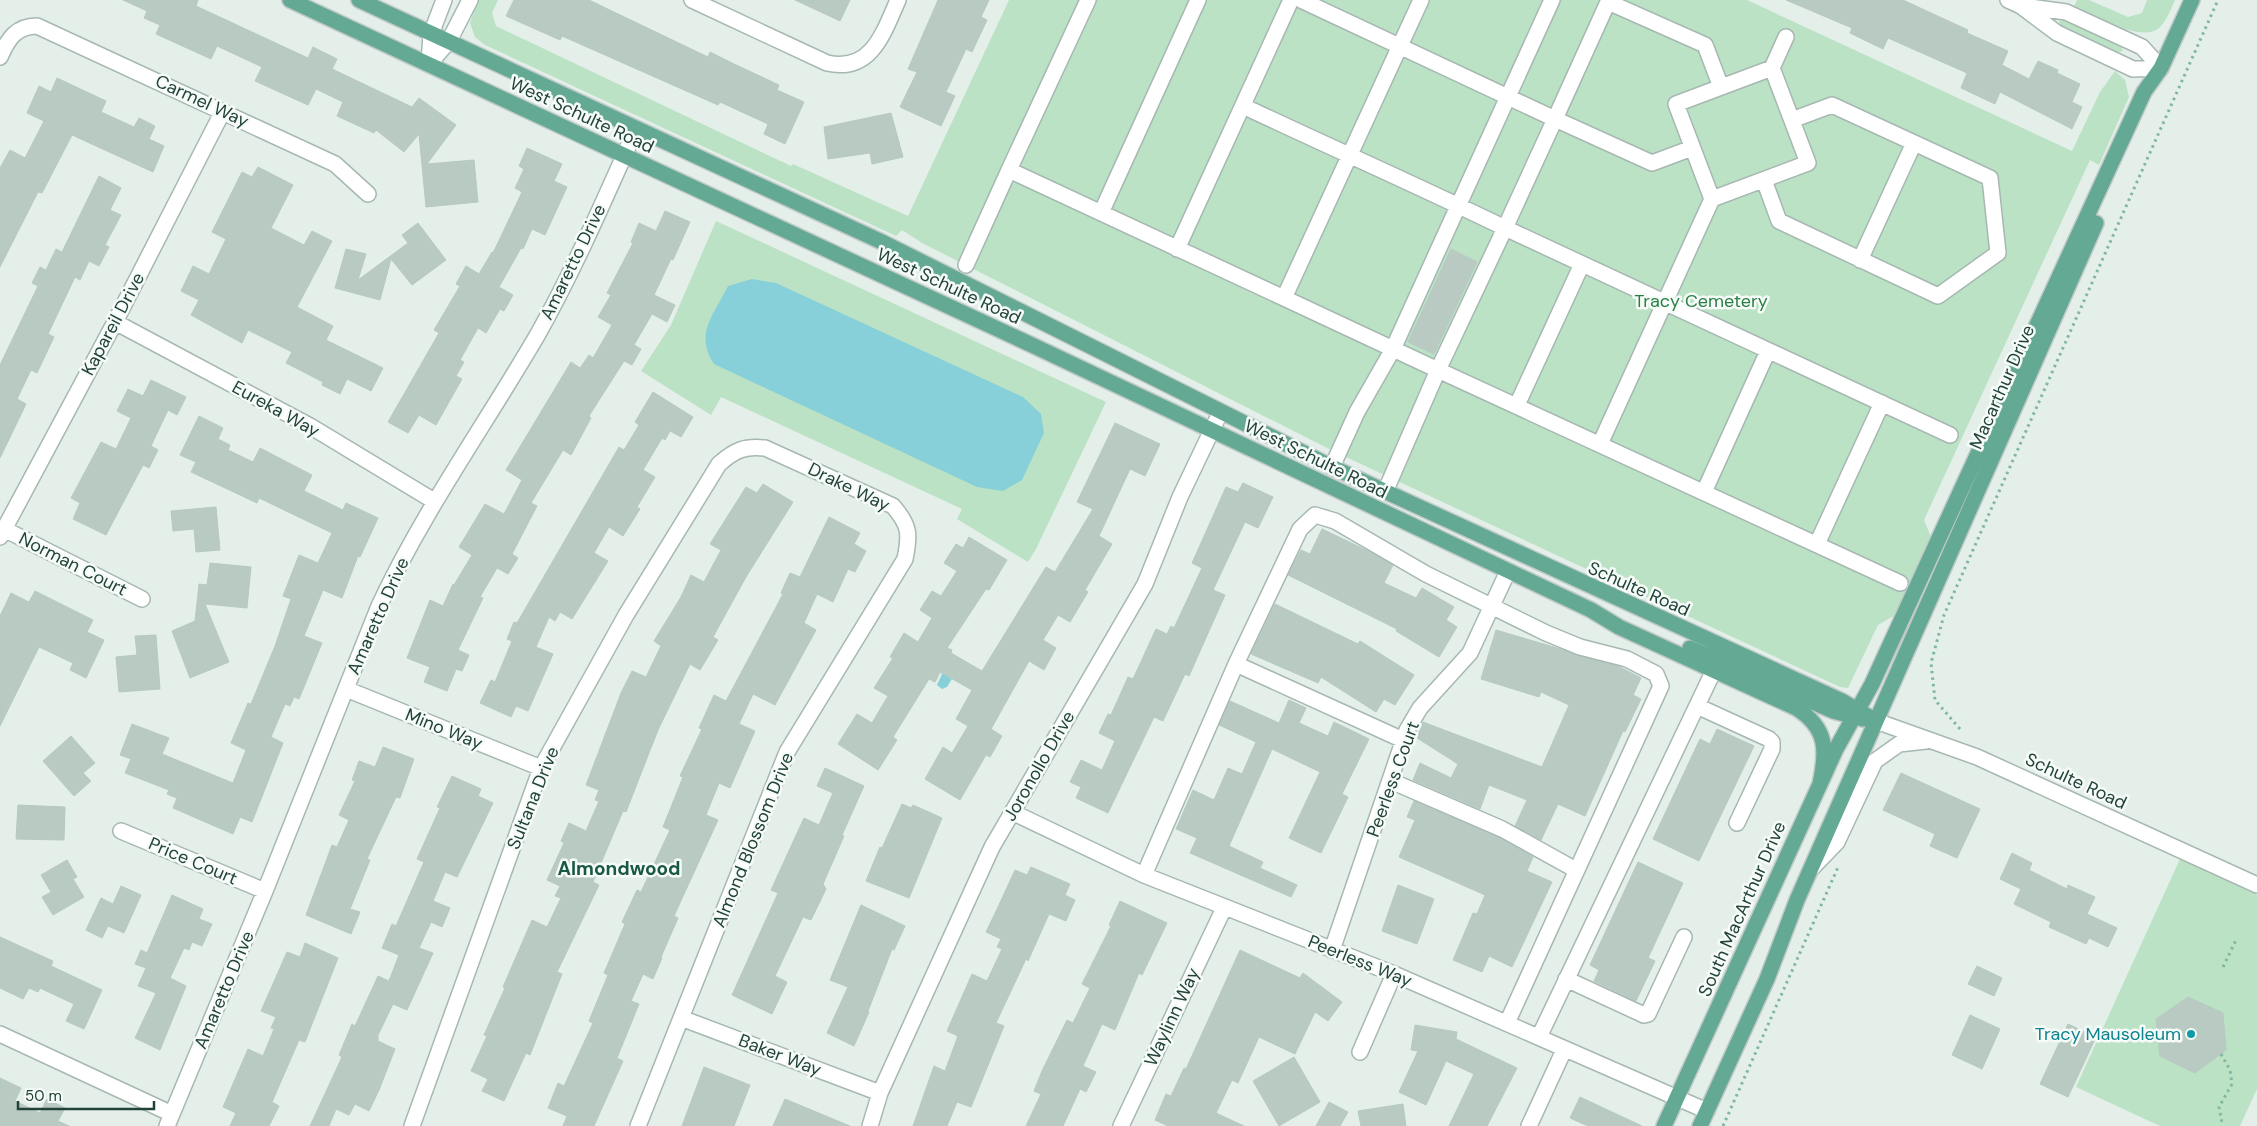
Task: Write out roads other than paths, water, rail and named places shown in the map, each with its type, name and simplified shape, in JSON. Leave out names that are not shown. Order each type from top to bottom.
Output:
[{"type":"main road","name":"West Schulte Road","points":[[290,0],[1212,430],[1591,610]]},
{"type":"main road","name":"West Schulte Road","points":[[359,0],[882,242],[1220,413],[1385,492]]},
{"type":"main road","name":"Macarthur Drive","points":[[1876,722],[2153,96],[2161,68],[2192,0]]},
{"type":"main road","name":"Macarthur Drive","points":[[1856,714],[1880,666],[2144,92],[2161,68]]},
{"type":"main road","name":"Schulte Road","points":[[1385,492],[1856,714]]},
{"type":"main road","name":"Schulte Road","points":[[1591,610],[1623,619],[1876,722]]},
{"type":"main road","points":[[1591,610],[1619,627],[1796,708],[1812,720],[1820,730],[1825,746],[1820,784]]},
{"type":"main road","name":"South MacArthur Drive","points":[[1664,1126],[1820,784],[1856,714]]},
{"type":"main road","points":[[1700,1126],[1767,979],[1811,869],[1876,722]]},
{"type":"street","points":[[429,64],[431,34],[444,0]]},
{"type":"street","points":[[429,64],[449,42],[470,0]]},
{"type":"street","points":[[692,0],[827,63],[841,66],[858,63],[871,52],[898,0]]},
{"type":"street","points":[[966,265],[1088,0]]},
{"type":"street","points":[[1100,213],[1198,0]]},
{"type":"street","points":[[1177,249],[1291,0]]},
{"type":"street","points":[[1301,0],[1652,163],[1692,148]]},
{"type":"street","points":[[1284,298],[1421,0]]},
{"type":"street","points":[[1332,467],[1357,412],[1392,348],[1552,0]]},
{"type":"street","points":[[1385,492],[1438,370],[1608,1],[1705,46],[1721,87]]},
{"type":"street","points":[[2018,2],[2056,33],[2133,69],[2161,68]]},
{"type":"street","points":[[2018,2],[2066,12],[2142,47],[2161,68]]},
{"type":"street","name":"Carmel Way","points":[[0,57],[6,42],[16,31],[26,26],[37,26],[334,164],[368,194]]},
{"type":"street","points":[[1712,200],[1676,104],[1772,68],[1786,37]]},
{"type":"street","points":[[1600,444],[1712,200],[1808,163],[1772,68]]},
{"type":"street","points":[[1764,180],[1779,221],[1938,296],[1998,253],[1990,178],[1832,105],[1792,120]]},
{"type":"street","points":[[1243,106],[1950,435]]},
{"type":"street","name":"Kapareil Drive","points":[[2,533],[115,322],[223,111]]},
{"type":"street","name":"Amaretto Drive","points":[[170,1120],[398,566],[434,501],[555,303],[636,129]]},
{"type":"street","points":[[1860,260],[1914,143]]},
{"type":"street","points":[[1009,170],[1900,583]]},
{"type":"street","points":[[1517,405],[1582,264]]},
{"type":"street","name":"Eureka Way","points":[[115,322],[310,426],[434,501]]},
{"type":"street","points":[[1704,492],[1768,351]]},
{"type":"street","points":[[1817,544],[1882,403]]},
{"type":"street","name":"Joronollo Drive","points":[[870,1126],[880,1093],[992,847],[1145,584],[1180,497],[1220,413]]},
{"type":"street","name":"Drake Way","points":[[740,449],[749,446],[765,448],[893,506],[905,520],[909,538],[906,559],[899,570]]},
{"type":"street","name":"Sultana Drive","points":[[412,1126],[542,768],[626,616],[719,464],[740,449]]},
{"type":"street","points":[[1144,875],[1236,664],[1300,529],[1315,515],[1335,522],[1387,549],[1426,574],[1555,636],[1580,646],[1627,659],[1656,674],[1661,686],[1507,1023]]},
{"type":"street","name":"Norman Court","points":[[2,533],[142,599]]},
{"type":"street","name":"Almond Blossom Drive","points":[[638,1126],[788,752],[899,570]]},
{"type":"street","name":"Peerless Court","points":[[1332,950],[1391,781],[1403,740],[1420,708],[1470,653],[1508,571]]},
{"type":"street","points":[[1236,664],[1403,740]]},
{"type":"street","points":[[1539,1037],[1714,670]]},
{"type":"street","name":"Mino Way","points":[[346,689],[542,768]]},
{"type":"street","points":[[1697,706],[1772,742],[1772,749],[1737,823]]},
{"type":"street","name":"Schulte Road","points":[[1876,722],[1937,742],[2004,769],[2257,885]]},
{"type":"street","points":[[1811,869],[1837,842],[1875,761],[1899,744],[1914,741],[1937,742]]},
{"type":"street","points":[[1391,781],[1502,829],[1576,870]]},
{"type":"street","name":"Peerless Way","points":[[1012,812],[1144,875],[1394,974],[1707,1111]]},
{"type":"street","name":"Price Court","points":[[121,831],[265,891]]},
{"type":"street","name":"Waylinn Way","points":[[1121,1126],[1224,908]]},
{"type":"street","points":[[1566,979],[1644,1015],[1648,1014],[1684,937]]},
{"type":"street","points":[[1360,1052],[1394,974]]},
{"type":"street","name":"Baker Way","points":[[681,1018],[880,1093]]},
{"type":"street","points":[[0,1034],[170,1120]]},
{"type":"street","points":[[1530,1126],[1564,1050]]},
{"type":"water","points":[[752,279],[776,283],[1023,397],[1041,414],[1044,433],[1022,480],[1003,491],[977,487],[714,364],[708,353],[706,343],[706,333],[712,315],[728,286]]},
{"type":"water","points":[[958,669],[947,687],[942,689],[937,685],[942,674]]},
{"type":"place","name":"Tracy Mausoleum","points":[[2191,1034]]},
{"type":"district","name":"Almondwood","points":[[619,868]]},
{"type":"park label","name":"Tracy Cemetery","points":[[1701,301]]}]
